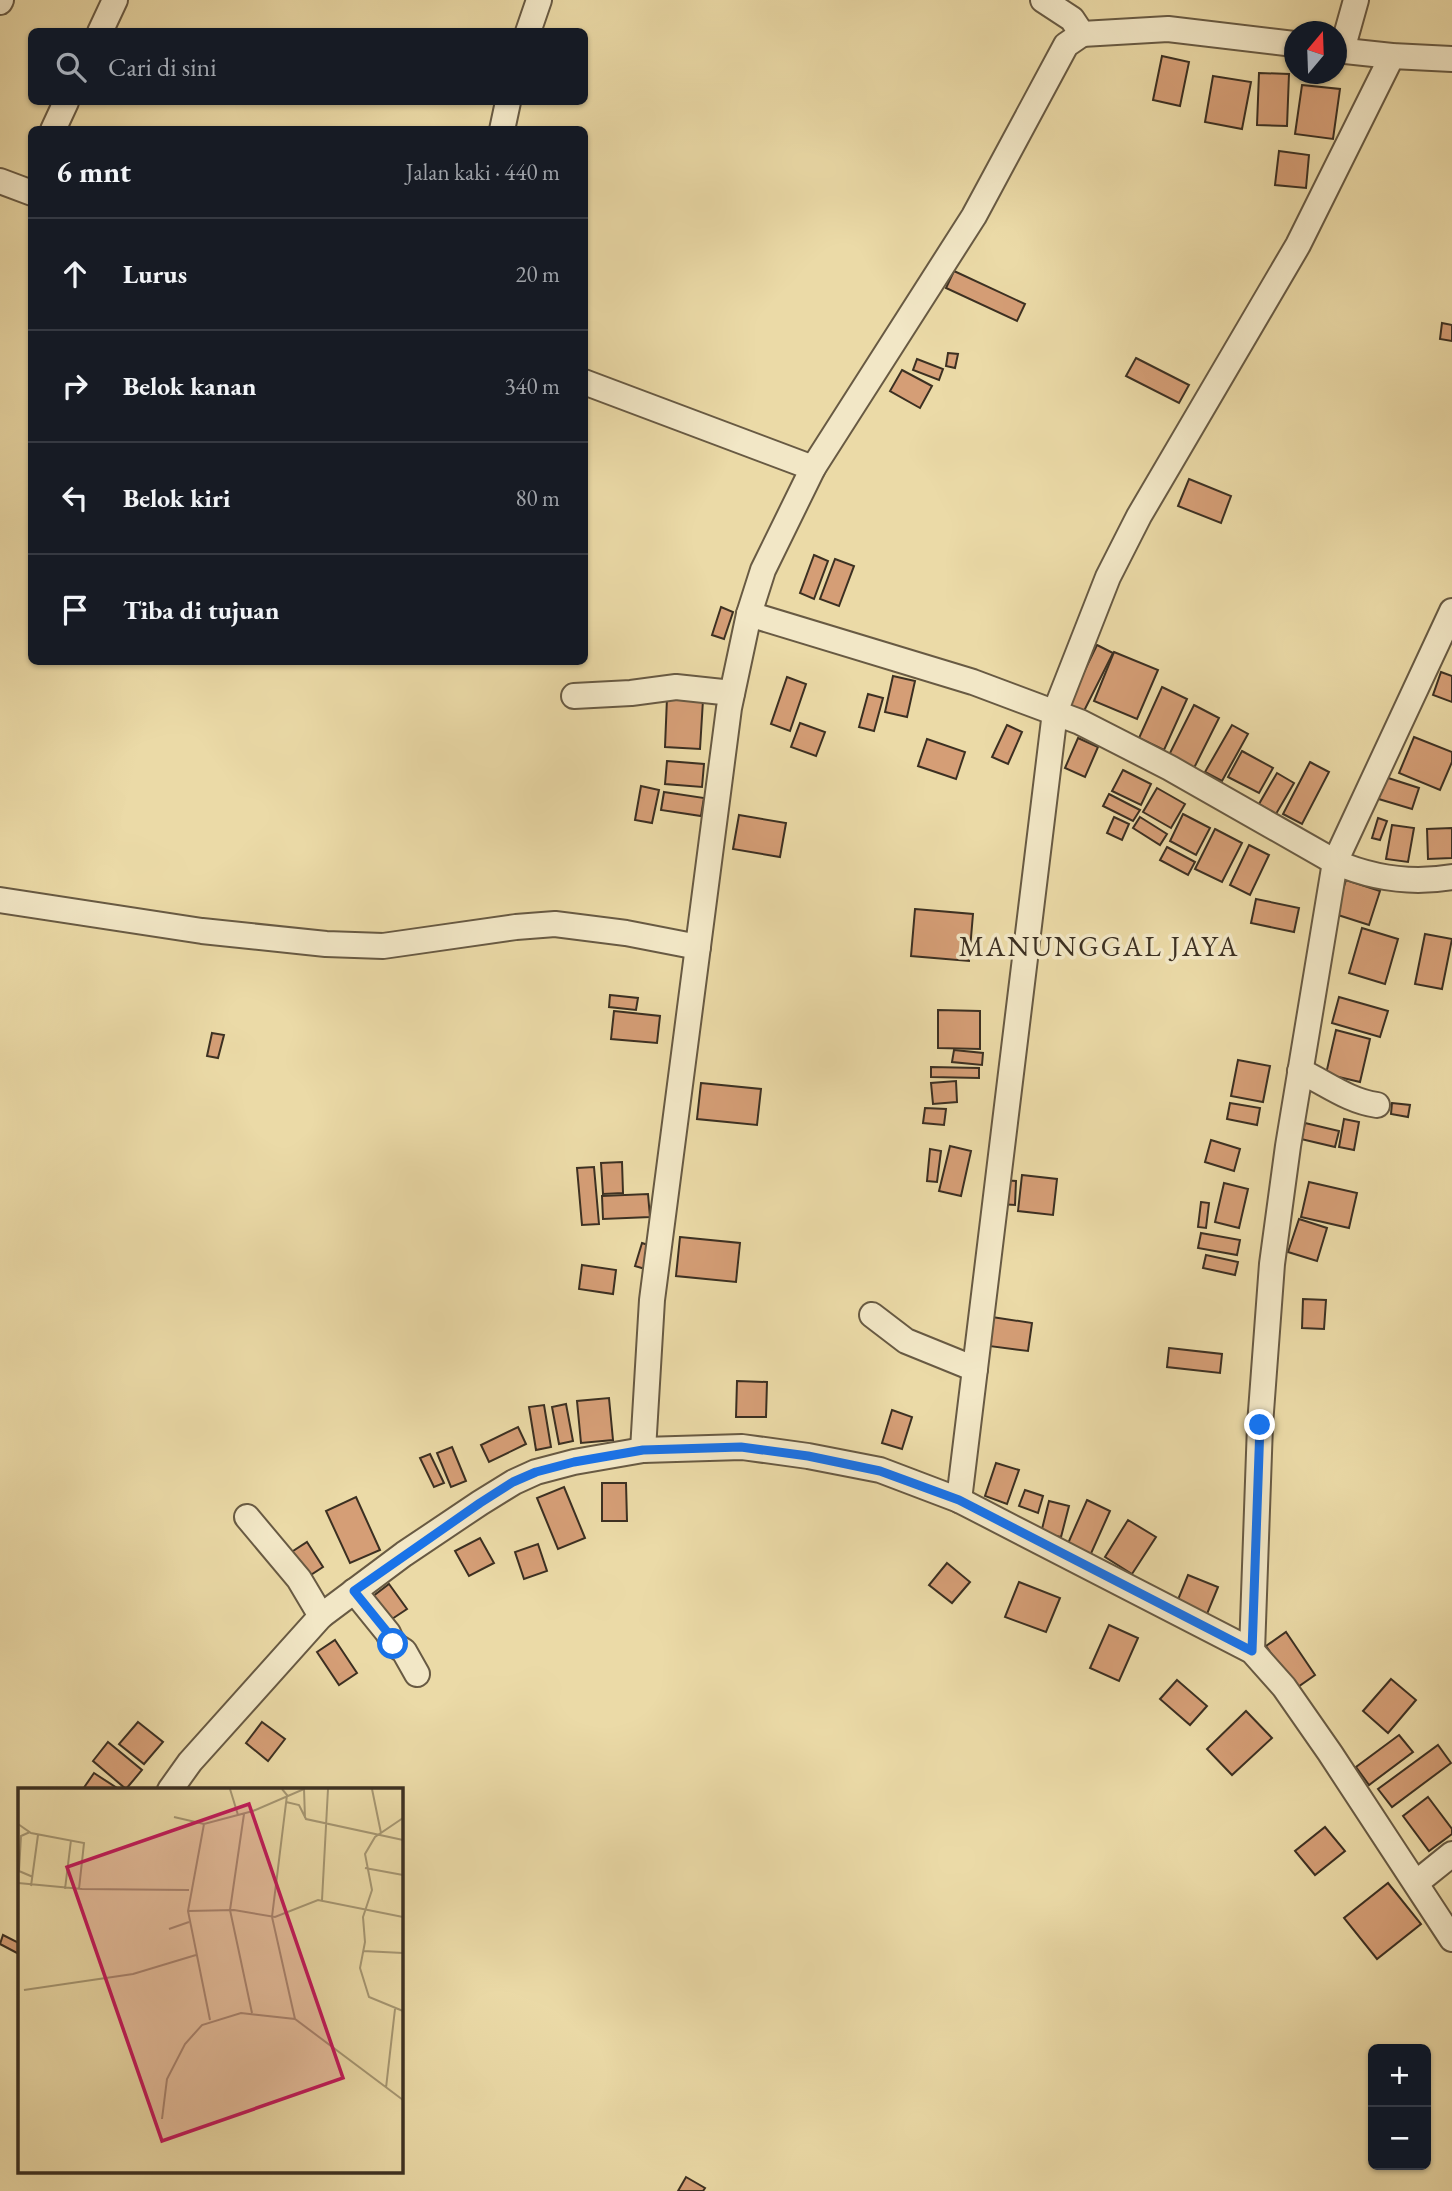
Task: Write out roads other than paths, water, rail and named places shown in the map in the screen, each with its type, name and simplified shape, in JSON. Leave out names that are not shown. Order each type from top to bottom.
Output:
[{"type":"street","points":[[102,28],[115,0]]},
{"type":"street","points":[[529,28],[539,0]]},
{"type":"street","points":[[1043,0],[1072,19],[1082,34]]},
{"type":"street","points":[[1347,26],[1356,0]]},
{"type":"street","points":[[643,1450],[652,1300],[732,694],[749,614],[763,570],[813,468],[974,216],[1066,45],[1082,34],[1168,29],[1284,43]]},
{"type":"street","points":[[1347,51],[1392,57],[1452,59]]},
{"type":"street","points":[[959,1500],[1055,712],[1108,577],[1139,516],[1297,245],[1392,57]]},
{"type":"street","points":[[55,126],[65,105]]},
{"type":"street","points":[[503,126],[507,105]]},
{"type":"street","points":[[0,181],[28,186]]},
{"type":"street","points":[[588,384],[813,468]]},
{"type":"street","points":[[1252,1651],[1260,1425],[1272,1264],[1300,1071],[1335,862],[1452,611]]},
{"type":"street","points":[[749,614],[974,682],[1080,722],[1170,768],[1359,873],[1397,880],[1452,877]]},
{"type":"street","points":[[574,696],[676,687],[732,694]]},
{"type":"street","points":[[0,900],[202,931],[326,944],[383,946],[555,924],[626,933],[698,947]]},
{"type":"street","points":[[1300,1071],[1346,1096],[1377,1105]]},
{"type":"street","points":[[872,1315],[906,1341],[975,1369]]},
{"type":"street","points":[[171,1788],[190,1762],[321,1616],[415,1547],[513,1482],[536,1472],[574,1462],[643,1450],[741,1447],[808,1456],[880,1471],[959,1500],[1252,1651],[1284,1687],[1452,1939]]},
{"type":"street","points":[[247,1517],[299,1579],[321,1616]]},
{"type":"street","points":[[354,1591],[388,1633],[393,1644],[404,1651],[417,1674]]},
{"type":"street","points":[[1416,1883],[1452,1854]]},
{"type":"district","name":"MANUNGGAL JAYA","points":[[1099,946]]}]
